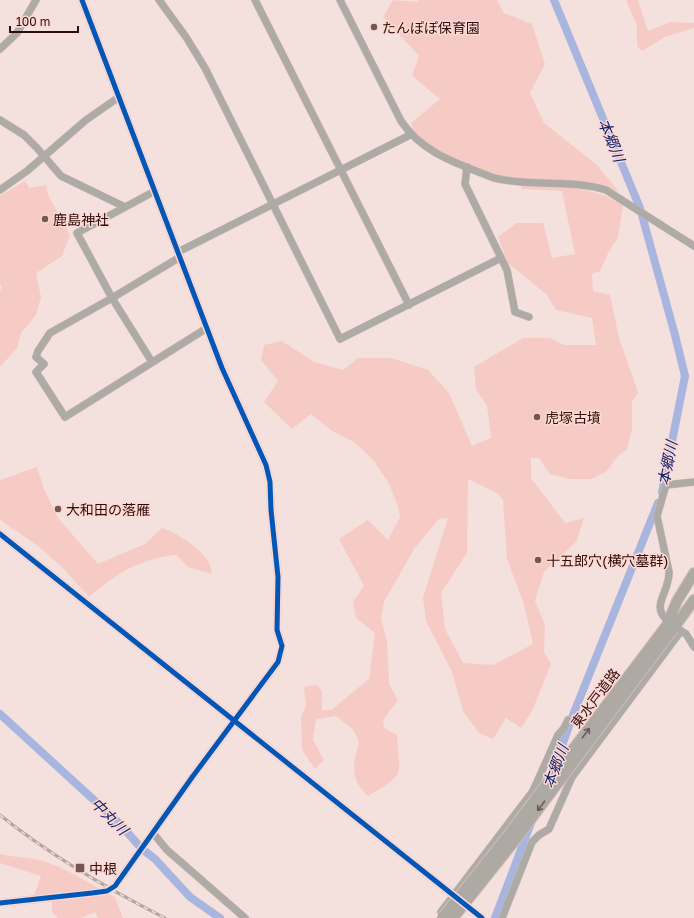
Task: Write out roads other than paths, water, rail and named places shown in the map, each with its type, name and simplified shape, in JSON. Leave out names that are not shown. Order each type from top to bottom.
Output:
[{"type":"highway","points":[[673,626],[677,601],[694,573]]},
{"type":"highway","name":"東水戸道路","points":[[453,918],[521,833],[673,626],[694,586]]},
{"type":"highway","name":"東水戸道路","points":[[441,915],[514,828],[693,601]]},
{"type":"street","points":[[0,49],[16,33],[36,0]]},
{"type":"street","points":[[0,902],[107,891],[115,886],[278,662],[282,653],[282,646],[277,630],[277,562],[271,510],[270,482],[266,465],[222,368],[82,0]]},
{"type":"street","points":[[158,0],[186,38],[205,68],[340,339],[501,258]]},
{"type":"street","points":[[255,0],[409,305]]},
{"type":"street","points":[[340,0],[401,121],[410,134],[426,148],[494,178],[520,183],[594,186],[615,195],[694,246]]},
{"type":"street","points":[[0,190],[27,171],[86,120],[119,97]]},
{"type":"street","points":[[0,120],[24,135],[62,176],[125,207]]},
{"type":"street","points":[[207,328],[65,417],[36,372],[44,364],[36,357],[38,351],[50,333],[112,298],[179,254],[410,134]]},
{"type":"street","points":[[467,167],[465,184],[507,270],[515,312],[530,317]]},
{"type":"street","points":[[152,362],[112,298],[77,233],[155,191]]},
{"type":"street","points":[[694,482],[666,485],[657,516],[670,582],[660,606],[661,613],[673,626],[686,634],[694,647]]},
{"type":"street","points":[[0,534],[235,720],[452,896],[482,918]]},
{"type":"street","points":[[502,918],[532,842],[539,835],[549,829],[568,784],[673,626]]},
{"type":"street","points":[[441,915],[452,896],[533,792],[558,735],[568,720]]},
{"type":"street","points":[[153,833],[172,856],[245,918]]},
{"type":"waterway","name":"本郷川","points":[[554,0],[640,208],[685,376],[662,492]]},
{"type":"waterway","name":"本郷川","points":[[553,771],[573,715],[658,503]]},
{"type":"waterway","name":"中丸川","points":[[0,714],[119,823],[142,849],[155,859],[190,897],[220,918]]},
{"type":"waterway","name":"本郷川","points":[[495,918],[531,823]]},
{"type":"railway","points":[[0,815],[59,858],[165,918]]},
{"type":"place","name":"たんぽぽ保育園","points":[[374,27]]},
{"type":"place","name":"鹿島神社","points":[[45,219]]},
{"type":"place","name":"虎塚古墳","points":[[537,417]]},
{"type":"place","name":"大和田の落雁","points":[[58,509]]},
{"type":"place","name":"十五郎穴(横穴墓群)","points":[[538,560]]},
{"type":"place","name":"中根","points":[[80,868]]}]
